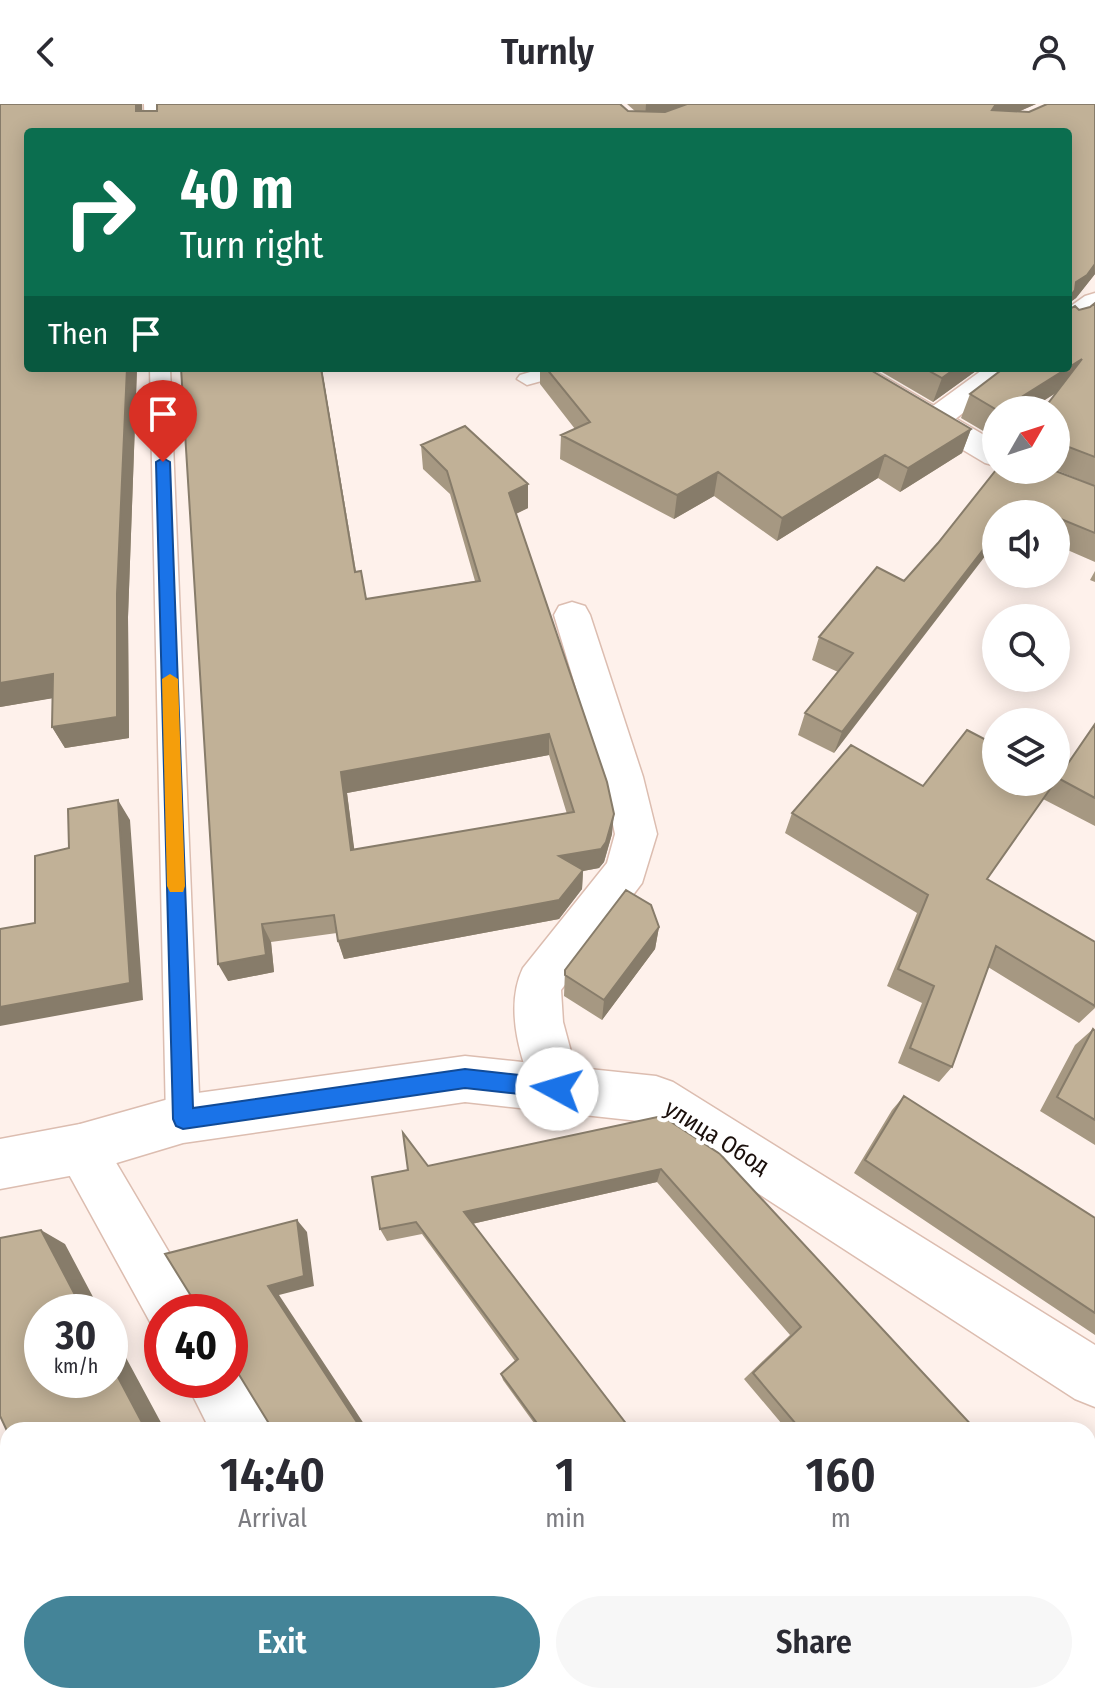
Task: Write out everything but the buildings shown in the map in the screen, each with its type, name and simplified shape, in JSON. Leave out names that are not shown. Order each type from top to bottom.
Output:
[{"type":"street","points":[[1072,319],[1095,302]]},
{"type":"street","points":[[853,372],[982,448]]},
{"type":"street","points":[[933,421],[1000,372]]},
{"type":"street","points":[[557,1089],[538,1014],[536,997],[539,983],[627,870],[636,834],[623,777],[572,615]]},
{"type":"street","name":"улица Обод","points":[[0,1164],[80,1149],[183,1119],[465,1079],[656,1099],[1095,1379]]},
{"type":"street","points":[[80,1149],[164,1294]]},
{"type":"street","points":[[223,1398],[237,1422]]},
{"type":"lane","points":[[152,104],[153,128]]},
{"type":"lane","points":[[160,372],[183,1119]]},
{"type":"lane","points":[[527,379],[552,372]]},
{"type":"slow traffic","points":[[170,679],[176,886]]},
{"type":"route","points":[[163,462],[183,1119],[465,1079],[557,1089]]}]
